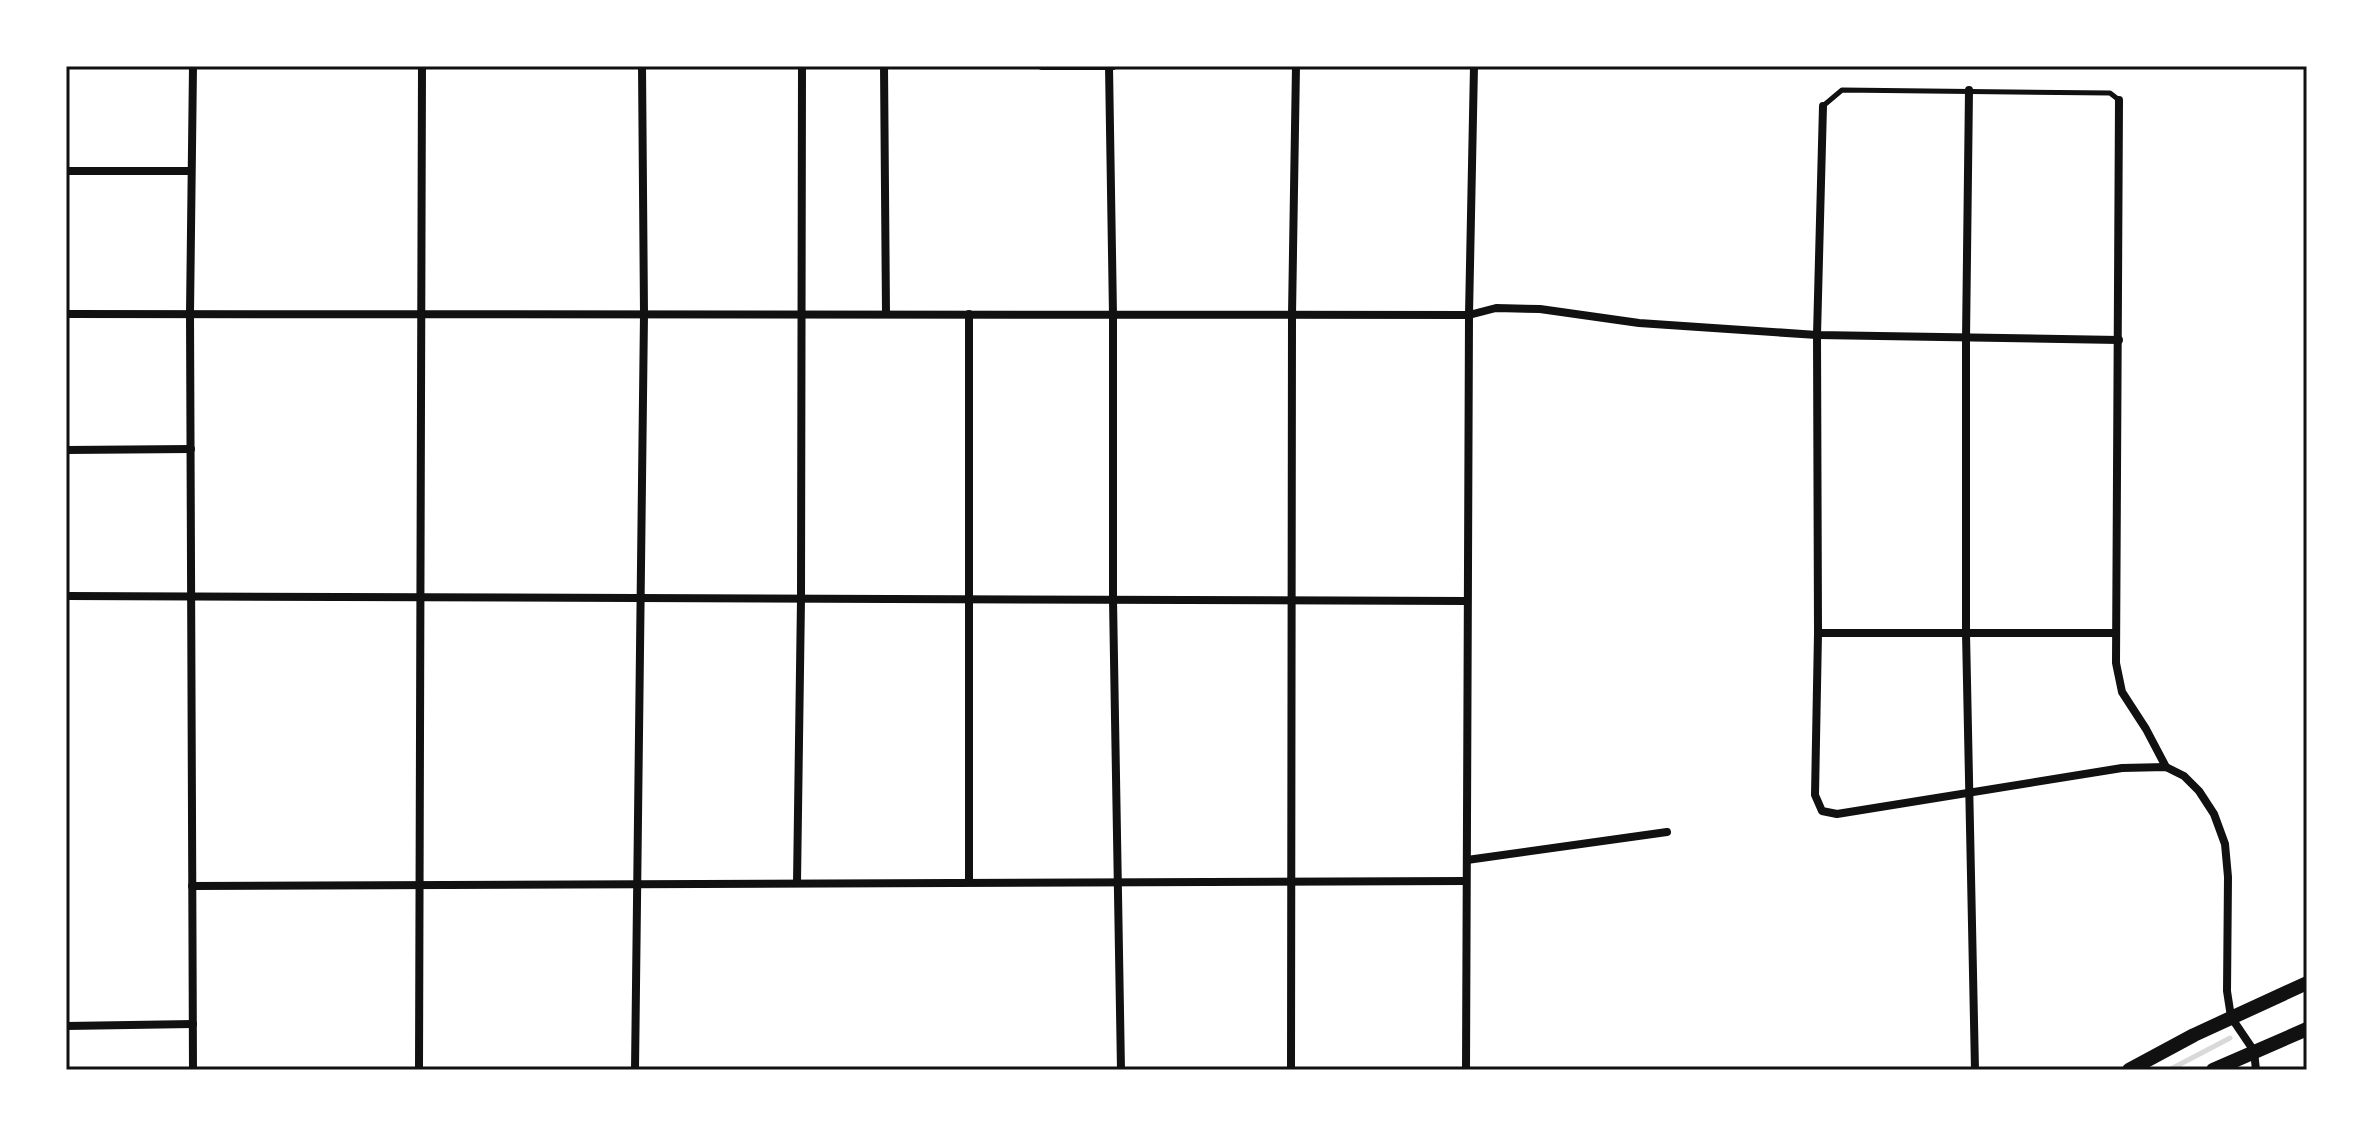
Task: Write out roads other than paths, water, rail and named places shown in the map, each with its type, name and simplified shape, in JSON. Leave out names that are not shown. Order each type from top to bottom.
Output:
[{"type":"main road","points":[[2129,1070],[2231,1017],[2307,983]]},
{"type":"main road","points":[[2213,1070],[2307,1029]]},
{"type":"street","points":[[193,66],[190,171],[193,1070]]},
{"type":"street","points":[[419,1070],[422,66]]},
{"type":"street","points":[[635,1070],[644,314],[642,66]]},
{"type":"street","points":[[797,883],[802,66]]},
{"type":"street","points":[[884,66],[886,314]]},
{"type":"street","points":[[1042,66],[1111,66],[1113,600],[1121,1070]]},
{"type":"street","points":[[1291,1070],[1292,315],[1296,66]]},
{"type":"street","points":[[1466,1070],[1469,315],[1474,66]]},
{"type":"street","points":[[1969,90],[1966,633],[1975,1070]]},
{"type":"street","points":[[2119,100],[2116,663],[2122,692],[2166,767]]},
{"type":"street","points":[[1823,106],[1817,335],[1815,795],[1822,811],[1837,814],[2122,768],[2166,767],[2184,776],[2199,791],[2214,814],[2225,844],[2228,877],[2227,991],[2231,1017],[2254,1051],[2256,1070]]},
{"type":"street","points":[[66,171],[190,171]]},
{"type":"street","points":[[66,314],[1469,315],[1496,308],[1540,309],[1639,323],[1817,335],[2119,340]]},
{"type":"street","points":[[969,314],[969,881]]},
{"type":"street","points":[[66,450],[191,449]]},
{"type":"street","points":[[66,596],[1467,601]]},
{"type":"street","points":[[1818,633],[2115,633]]},
{"type":"street","points":[[1467,860],[1667,832]]},
{"type":"street","points":[[192,886],[1466,881]]},
{"type":"street","points":[[66,1026],[193,1024]]},
{"type":"lane","points":[[1823,106],[1842,90],[2110,93],[2119,100]]},
{"type":"waterway","points":[[2169,1070],[2230,1038]]}]
